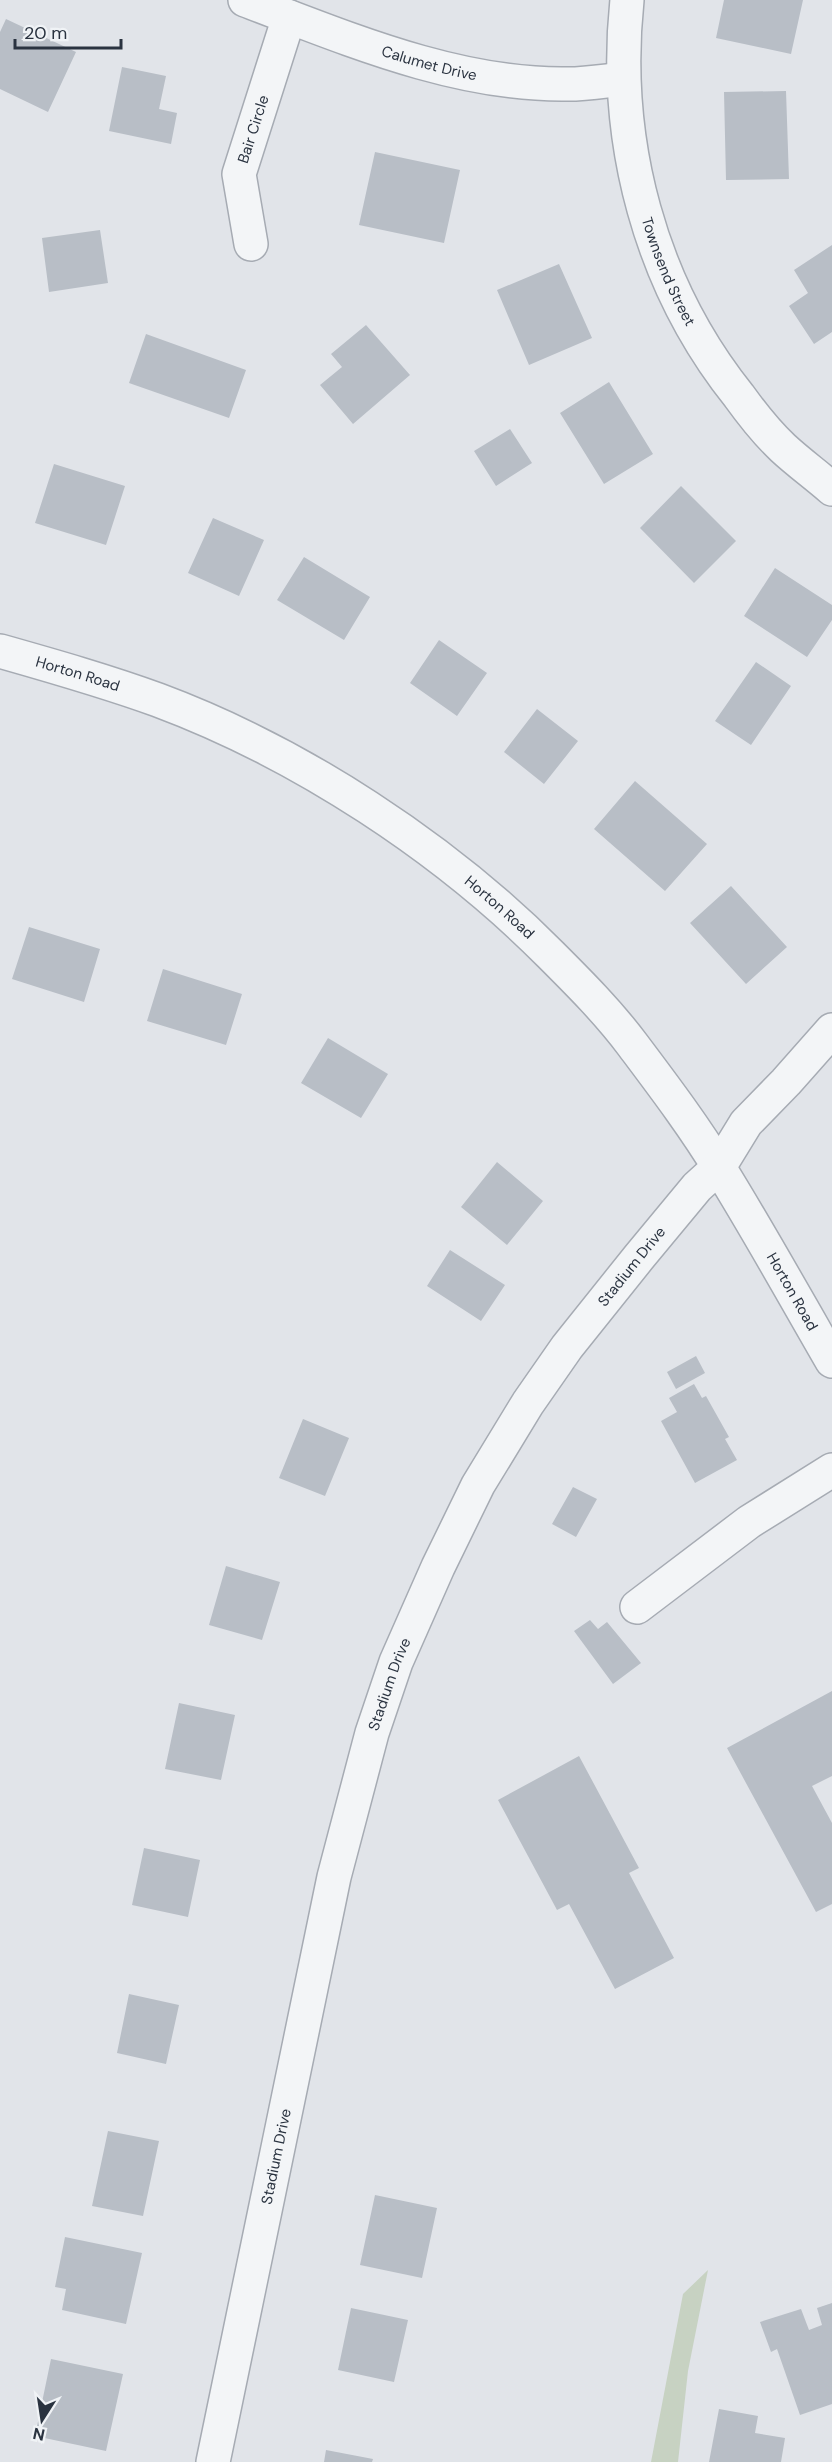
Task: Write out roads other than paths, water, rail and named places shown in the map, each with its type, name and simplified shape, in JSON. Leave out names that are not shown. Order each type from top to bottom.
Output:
[{"type":"street","name":"Calumet Drive","points":[[245,0],[375,48],[460,72],[496,78],[567,84],[623,79]]},
{"type":"street","name":"Townsend Street","points":[[627,0],[623,39],[623,79],[633,167],[641,201],[666,277],[713,364],[782,447],[832,489]]},
{"type":"street","name":"Bair Circle","points":[[251,244],[238,174],[289,16]]},
{"type":"street","name":"Horton Road","points":[[0,651],[77,672],[160,701],[240,735],[342,791],[420,843],[509,913],[585,989],[631,1041],[719,1167],[832,1361]]},
{"type":"street","name":"Stadium Drive","points":[[213,2462],[334,1877],[372,1733],[396,1662],[438,1567],[478,1485],[528,1403],[567,1347],[639,1257],[697,1187],[719,1167],[746,1122],[786,1082],[832,1030]]},
{"type":"street","points":[[637,1607],[749,1522],[832,1470]]}]
